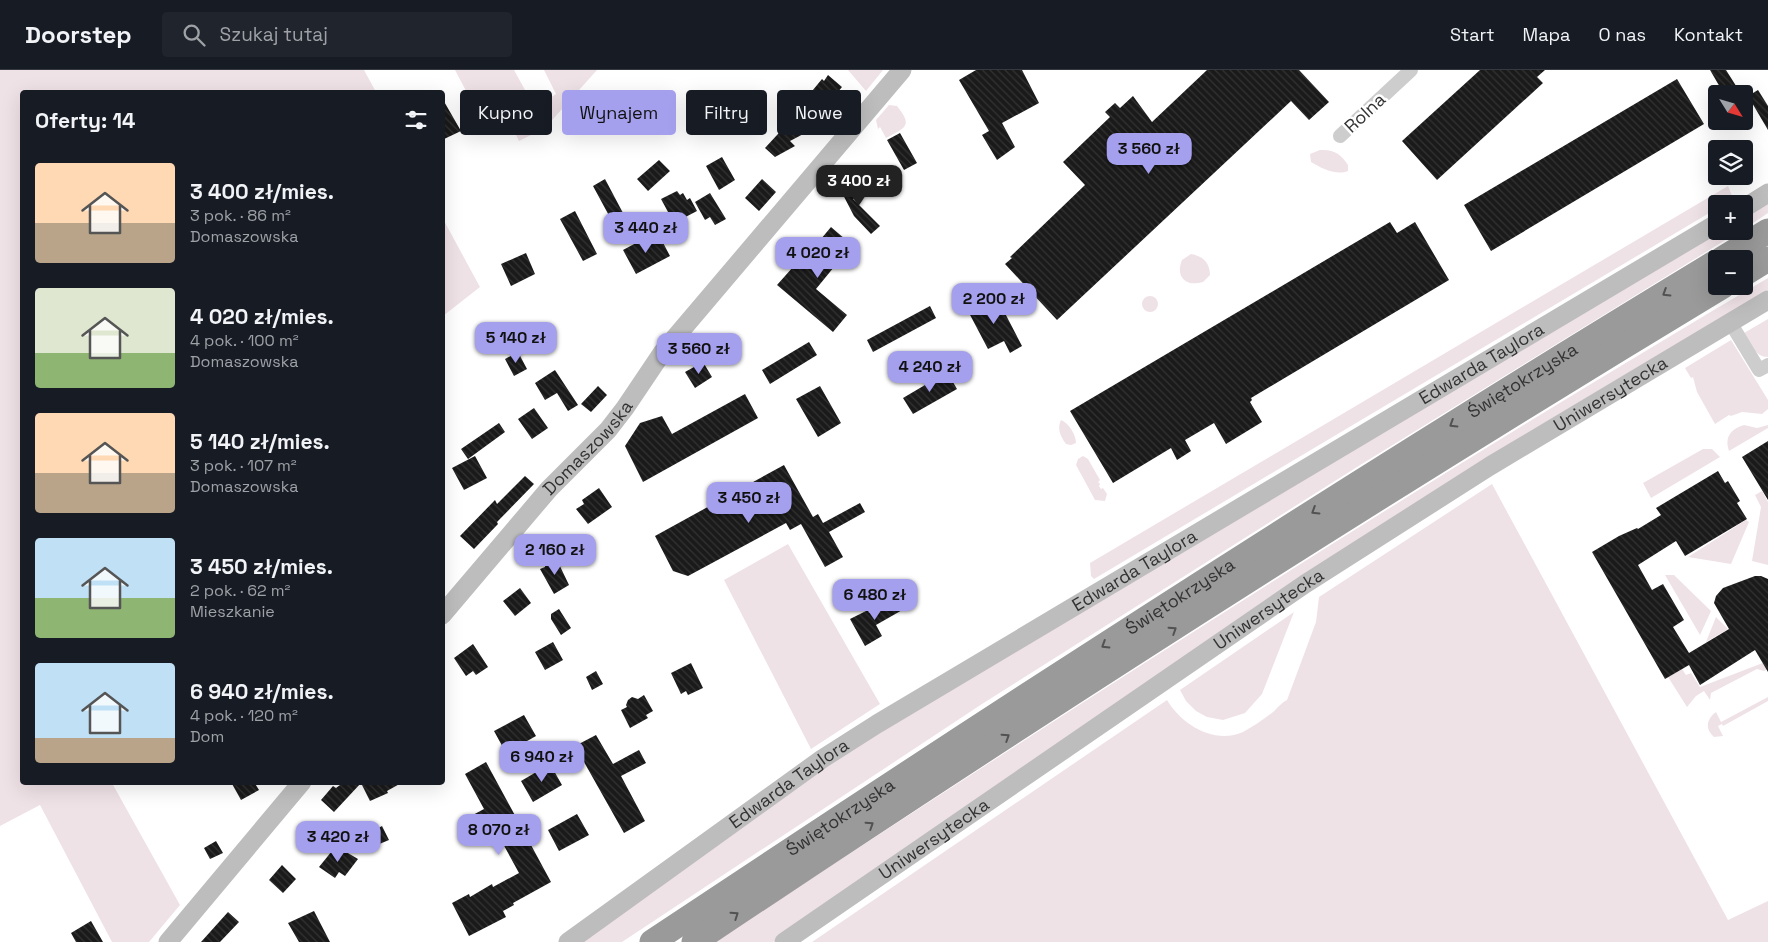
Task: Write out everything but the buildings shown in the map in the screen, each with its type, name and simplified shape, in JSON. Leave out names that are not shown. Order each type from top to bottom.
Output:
[{"type":"highway","points":[[1737,250],[1768,231]]},
{"type":"highway","points":[[1753,268],[1768,259]]},
{"type":"highway","name":"Świętokrzyska","points":[[652,942],[1093,652],[1395,461],[1708,267]]},
{"type":"highway","name":"Świętokrzyska","points":[[694,942],[1249,580],[1436,462],[1708,295]]},
{"type":"street","name":"Domaszowska","points":[[445,611],[549,489],[612,425],[662,353],[902,70]]},
{"type":"street","name":"Rolna","points":[[1340,136],[1411,70]]},
{"type":"street","points":[[1753,202],[1768,193]]},
{"type":"street","name":"Edwarda Taylora","points":[[568,942],[822,759],[877,724],[1708,229]]},
{"type":"street","name":"Uniwersytecka","points":[[784,942],[1305,584],[1490,466],[1768,300]]},
{"type":"street","points":[[1730,322],[1759,370],[1768,365]]},
{"type":"street","points":[[168,942],[299,785]]},
{"type":"shaded area","points":[[0,70],[364,70],[375,90],[20,90],[20,785],[113,785],[180,905],[149,942],[112,942],[40,805],[0,826]]},
{"type":"shaded area","points":[[455,70],[514,70],[525,90],[465,90]]},
{"type":"shaded area","points":[[544,70],[597,70],[579,90],[562,90],[562,109],[552,120],[552,97],[556,94]]},
{"type":"shaded area","points":[[848,70],[883,70],[866,91]]},
{"type":"shaded area","points":[[889,105],[897,106],[906,122],[902,128],[886,138],[880,127],[878,129],[876,120]]},
{"type":"shaded area","points":[[516,135],[531,135],[519,141]]},
{"type":"shaded area","points":[[1320,150],[1333,151],[1340,155],[1348,165],[1348,171],[1334,172],[1311,162],[1310,154]]},
{"type":"shaded area","points":[[1728,186],[1732,195],[1713,195]]},
{"type":"shaded area","points":[[1708,198],[1708,214],[1094,579],[1091,576],[1090,563]]},
{"type":"shaded area","points":[[1768,202],[1768,213],[1753,223],[1753,211]]},
{"type":"shaded area","points":[[445,223],[480,287],[445,314]]},
{"type":"shaded area","points":[[1708,237],[1708,240],[1725,240],[1357,467],[982,704],[622,942],[581,942],[857,745]]},
{"type":"shaded area","points":[[1191,254],[1202,258],[1209,267],[1210,275],[1203,282],[1187,282],[1181,276],[1180,266],[1182,260]]},
{"type":"shaded area","points":[[1768,278],[1768,290],[1691,336],[980,799],[773,942],[714,942],[1237,604],[1634,358],[1740,295],[1753,295],[1753,287]]},
{"type":"shaded area","points":[[1150,296],[1156,298],[1158,304],[1156,310],[1150,312],[1144,310],[1142,304],[1144,298]]},
{"type":"shaded area","points":[[1768,319],[1768,357],[1756,352],[1744,333]]},
{"type":"shaded area","points":[[1731,340],[1768,400],[1768,409],[1762,414],[1742,412],[1729,415],[1715,424],[1697,392],[1693,377],[1691,378],[1685,368]]},
{"type":"shaded area","points":[[1061,420],[1072,430],[1076,443],[1071,445],[1066,444],[1064,441],[1059,429]]},
{"type":"shaded area","points":[[1744,425],[1757,428],[1768,425],[1768,428],[1729,451],[1727,442],[1730,434],[1735,429]]},
{"type":"shaded area","points":[[1703,449],[1712,449],[1720,457],[1651,498],[1643,483]]},
{"type":"shaded area","points":[[1083,456],[1088,459],[1100,480],[1098,482],[1099,486],[1107,494],[1105,501],[1095,500],[1076,465],[1078,459]]},
{"type":"shaded area","points":[[1492,484],[1728,920],[1768,901],[1768,942],[812,942],[1167,700],[1181,717],[1199,730],[1210,734],[1232,735],[1243,732],[1260,722],[1287,700],[1316,622],[1319,597]]},
{"type":"shaded area","points":[[1762,491],[1768,502],[1768,565],[1752,561],[1761,507],[1755,495]]},
{"type":"shaded area","points":[[1746,520],[1749,522],[1731,564],[1688,557]]},
{"type":"shaded area","points":[[788,544],[880,704],[811,749],[724,580]]},
{"type":"shaded area","points":[[1665,575],[1674,575],[1711,611],[1700,635]]},
{"type":"shaded area","points":[[1294,612],[1262,694],[1245,713],[1223,720],[1207,717],[1196,711],[1186,701],[1180,690]]},
{"type":"shaded area","points":[[1716,617],[1728,629],[1706,642]]},
{"type":"shaded area","points":[[1768,661],[1768,669],[1764,671],[1757,669],[1711,693],[1710,700],[1704,691],[1696,696],[1687,707],[1668,677],[1682,669],[1686,675],[1691,673],[1700,687]]},
{"type":"shaded area","points":[[1768,697],[1768,701],[1723,726],[1722,724],[1718,726],[1723,736],[1714,737],[1709,731],[1708,724],[1710,718],[1716,712],[1721,722]]}]
